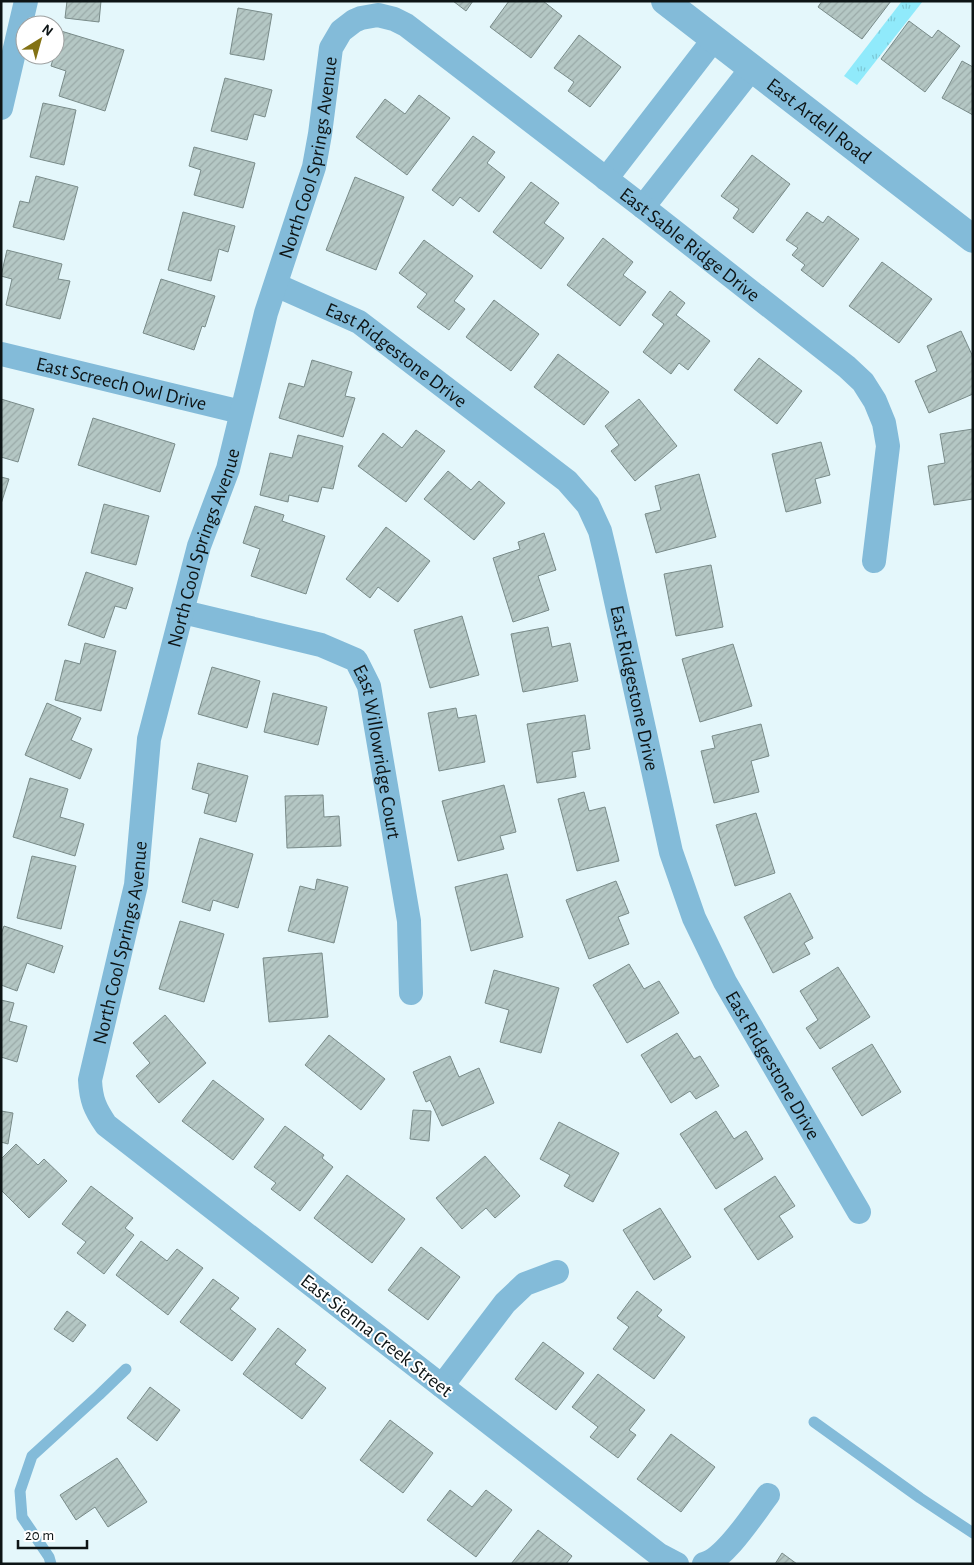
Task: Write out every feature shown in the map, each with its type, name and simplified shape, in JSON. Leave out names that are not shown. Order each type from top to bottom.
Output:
[{"type":"street","points":[[1,108],[11,26],[26,1]]},
{"type":"street","name":"East Ardell Road","points":[[665,1],[973,239]]},
{"type":"street","name":"East Sable Ridge Drive","points":[[361,18],[378,15],[394,19],[406,25],[643,207],[847,367],[863,382],[876,401],[884,423],[888,446],[874,561]]},
{"type":"street","name":"North Cool Springs Avenue","points":[[91,1096],[90,1080],[136,885],[149,740],[199,546],[228,468],[266,313],[314,167],[331,48],[341,32],[354,21],[361,18]]},
{"type":"street","points":[[606,179],[714,39]]},
{"type":"street","points":[[643,207],[752,68]]},
{"type":"street","name":"East Ridgestone Drive","points":[[276,285],[359,322],[567,481],[588,505],[600,531],[607,560],[671,852],[694,918],[725,982],[859,1212]]},
{"type":"street","name":"East Screech Owl Drive","points":[[1,354],[241,412]]},
{"type":"street","name":"East Willowridge Court","points":[[183,612],[321,646],[356,660],[369,686],[409,921],[411,993]]},
{"type":"street","name":"East Sienna Creek Street","points":[[91,1096],[96,1111],[106,1125],[658,1554],[676,1564]]},
{"type":"street","points":[[442,1386],[506,1303],[524,1284],[557,1272]]},
{"type":"street","points":[[704,1564],[710,1562],[725,1550],[768,1495]]},
{"type":"lane","points":[[51,1564],[49,1557],[22,1517],[20,1491],[32,1456],[126,1369]]},
{"type":"lane","points":[[814,1422],[920,1498],[973,1533]]},
{"type":"green space","points":[[902,1],[923,1],[857,85],[844,76]]},
{"type":"building","points":[[67,1],[101,1],[99,22],[65,18]]},
{"type":"building","points":[[453,1],[473,1],[466,11]]},
{"type":"building","points":[[509,1],[543,1],[562,16],[531,58],[490,27]]},
{"type":"building","points":[[822,1],[891,1],[862,39],[818,7]]},
{"type":"building","points":[[238,8],[272,14],[264,60],[230,54]]},
{"type":"building","points":[[909,21],[932,38],[938,30],[960,46],[925,92],[881,59]]},
{"type":"building","points":[[65,32],[124,50],[105,111],[59,96],[66,71],[51,66],[65,65]]},
{"type":"building","points":[[579,35],[621,67],[590,107],[568,91],[574,82],[554,68]]},
{"type":"building","points":[[962,61],[973,67],[973,115],[942,98]]},
{"type":"building","points":[[225,78],[272,90],[265,117],[254,114],[247,140],[211,131]]},
{"type":"building","points":[[419,95],[450,118],[407,175],[356,137],[385,99],[405,114]]},
{"type":"building","points":[[43,103],[76,110],[64,165],[30,157]]},
{"type":"building","points":[[473,136],[495,152],[487,163],[505,177],[479,212],[460,197],[453,206],[432,190]]},
{"type":"building","points":[[194,147],[255,163],[243,208],[194,195],[201,170],[189,166]]},
{"type":"building","points":[[752,155],[790,184],[753,233],[733,218],[739,209],[721,196]]},
{"type":"building","points":[[36,176],[78,187],[64,240],[13,227],[20,201],[29,203]]},
{"type":"building","points":[[355,177],[404,197],[376,270],[326,250]]},
{"type":"building","points":[[531,182],[559,203],[544,223],[564,238],[541,269],[493,232]]},
{"type":"building","points":[[183,212],[235,226],[228,252],[219,249],[211,281],[168,270]]},
{"type":"building","points":[[807,212],[823,223],[828,216],[859,239],[823,287],[801,270],[805,265],[792,255],[798,248],[786,240]]},
{"type":"building","points":[[603,238],[633,262],[623,275],[646,292],[620,326],[567,285]]},
{"type":"building","points":[[424,240],[473,276],[454,301],[465,309],[449,330],[417,307],[427,294],[399,273]]},
{"type":"building","points":[[7,250],[62,264],[58,279],[70,281],[60,319],[6,305],[12,279],[1,276]]},
{"type":"building","points":[[882,262],[932,299],[899,343],[849,306]]},
{"type":"building","points":[[161,279],[215,296],[205,327],[202,326],[194,350],[143,333]]},
{"type":"building","points":[[670,291],[685,303],[676,315],[710,341],[688,370],[679,363],[671,374],[643,352],[664,324],[652,315]]},
{"type":"building","points":[[494,300],[539,334],[511,371],[466,337]]},
{"type":"building","points":[[961,331],[973,357],[973,394],[929,413],[915,381],[937,371],[927,346]]},
{"type":"building","points":[[558,354],[609,392],[584,425],[534,387]]},
{"type":"building","points":[[759,358],[802,391],[777,424],[734,390]]},
{"type":"building","points":[[312,360],[352,372],[345,396],[355,398],[343,437],[279,418],[289,383],[304,387]]},
{"type":"building","points":[[1,399],[34,409],[18,462],[1,457]]},
{"type":"building","points":[[639,399],[677,446],[635,481],[611,451],[619,445],[605,426]]},
{"type":"building","points":[[93,418],[175,444],[160,492],[78,465]]},
{"type":"building","points":[[973,429],[973,499],[934,505],[928,466],[945,463],[940,434]]},
{"type":"building","points":[[416,430],[445,451],[406,502],[358,466],[383,433],[402,448]]},
{"type":"building","points":[[298,435],[343,446],[333,489],[322,487],[318,502],[289,495],[288,502],[260,495],[270,453],[292,458]]},
{"type":"building","points":[[821,442],[830,475],[815,479],[821,503],[786,512],[772,454]]},
{"type":"building","points":[[448,471],[471,490],[479,481],[505,503],[474,540],[424,499]]},
{"type":"building","points":[[699,474],[716,537],[656,553],[645,514],[661,510],[655,486]]},
{"type":"building","points":[[1,477],[9,479],[1,504]]},
{"type":"building","points":[[104,504],[149,516],[136,565],[91,553]]},
{"type":"building","points":[[255,506],[284,515],[282,521],[325,536],[306,594],[251,576],[260,549],[243,543]]},
{"type":"building","points":[[386,527],[430,561],[398,602],[378,587],[370,598],[346,579]]},
{"type":"building","points":[[544,533],[556,570],[538,576],[549,610],[513,622],[493,558],[520,549],[518,542]]},
{"type":"building","points":[[711,565],[723,627],[676,636],[664,574]]},
{"type":"building","points":[[86,572],[133,588],[126,609],[115,606],[104,638],[68,625]]},
{"type":"building","points":[[462,616],[479,675],[430,688],[414,630]]},
{"type":"building","points":[[548,627],[552,647],[570,643],[578,681],[523,692],[511,634]]},
{"type":"building","points":[[85,643],[116,651],[101,711],[55,700],[65,660],[80,664]]},
{"type":"building","points":[[733,644],[752,706],[700,722],[682,659]]},
{"type":"building","points":[[212,667],[260,681],[247,728],[198,714]]},
{"type":"building","points":[[273,693],[327,707],[318,745],[264,732]]},
{"type":"building","points":[[47,703],[81,718],[71,740],[92,749],[80,779],[25,755]]},
{"type":"building","points":[[456,708],[458,718],[476,715],[485,762],[439,771],[428,713]]},
{"type":"building","points":[[585,715],[590,749],[572,752],[576,777],[537,783],[527,724]]},
{"type":"building","points":[[761,724],[769,756],[751,761],[759,792],[714,803],[701,751],[715,748],[712,736]]},
{"type":"building","points":[[198,763],[248,776],[236,822],[204,813],[209,794],[192,789]]},
{"type":"building","points":[[30,778],[68,789],[60,817],[84,824],[75,856],[13,837]]},
{"type":"building","points":[[504,785],[516,832],[500,836],[504,849],[458,861],[442,801]]},
{"type":"building","points":[[584,792],[589,811],[605,807],[619,861],[577,871],[558,799]]},
{"type":"building","points":[[323,795],[324,817],[339,816],[341,846],[287,848],[285,796]]},
{"type":"building","points":[[756,813],[775,873],[735,886],[716,825]]},
{"type":"building","points":[[200,838],[253,854],[238,908],[213,900],[210,911],[182,902]]},
{"type":"building","points":[[32,856],[76,866],[61,929],[17,918]]},
{"type":"building","points":[[507,874],[523,937],[471,951],[455,887]]},
{"type":"building","points":[[317,879],[348,887],[334,943],[288,931],[300,886],[315,890]]},
{"type":"building","points":[[616,881],[629,913],[618,917],[629,944],[589,959],[566,900]]},
{"type":"building","points":[[790,893],[813,938],[804,943],[810,954],[773,973],[744,917]]},
{"type":"building","points":[[180,921],[224,934],[204,1002],[159,989]]},
{"type":"building","points":[[4,926],[63,946],[54,973],[27,963],[17,991],[1,985],[1,934]]},
{"type":"building","points":[[322,953],[328,1017],[269,1022],[263,958]]},
{"type":"building","points":[[629,964],[644,989],[659,981],[679,1013],[627,1043],[593,985]]},
{"type":"building","points":[[838,967],[870,1017],[820,1049],[806,1028],[818,1020],[800,991]]},
{"type":"building","points":[[494,970],[559,988],[541,1053],[500,1042],[509,1010],[485,1003]]},
{"type":"building","points":[[1,1000],[14,1003],[9,1021],[27,1026],[17,1062],[1,1057]]},
{"type":"building","points":[[165,1015],[206,1063],[159,1103],[136,1076],[150,1063],[133,1043]]},
{"type":"building","points":[[677,1033],[694,1059],[700,1056],[719,1086],[696,1099],[690,1091],[671,1103],[641,1055]]},
{"type":"building","points":[[329,1035],[385,1079],[361,1110],[305,1065]]},
{"type":"building","points":[[872,1044],[901,1092],[862,1116],[832,1068]]},
{"type":"building","points":[[450,1056],[459,1077],[479,1068],[494,1103],[442,1126],[430,1100],[426,1102],[413,1072]]},
{"type":"building","points":[[213,1080],[264,1119],[233,1160],[182,1121]]},
{"type":"building","points":[[413,1110],[431,1111],[429,1141],[410,1139]]},
{"type":"building","points":[[1,1111],[13,1113],[8,1144],[1,1142]]},
{"type":"building","points":[[716,1111],[734,1139],[746,1131],[763,1159],[716,1189],[680,1134]]},
{"type":"building","points":[[559,1122],[619,1153],[593,1202],[564,1186],[570,1175],[540,1159]]},
{"type":"building","points":[[285,1126],[324,1155],[322,1158],[333,1167],[300,1211],[271,1189],[276,1183],[254,1167]]},
{"type":"building","points":[[16,1144],[38,1165],[44,1159],[67,1181],[29,1218],[1,1190],[1,1159]]},
{"type":"building","points":[[485,1156],[520,1196],[495,1218],[486,1208],[462,1229],[436,1198]]},
{"type":"building","points":[[347,1175],[405,1219],[372,1263],[314,1218]]},
{"type":"building","points":[[775,1176],[795,1206],[779,1216],[793,1237],[758,1260],[724,1209]]},
{"type":"building","points":[[91,1186],[133,1218],[125,1228],[134,1235],[104,1274],[77,1253],[86,1242],[62,1224]]},
{"type":"building","points":[[660,1208],[691,1257],[654,1280],[623,1230]]},
{"type":"building","points":[[141,1241],[167,1261],[177,1249],[203,1268],[168,1315],[116,1275]]},
{"type":"building","points":[[421,1247],[460,1277],[428,1320],[388,1290]]},
{"type":"building","points":[[213,1279],[239,1298],[230,1309],[256,1329],[232,1361],[180,1322]]},
{"type":"building","points":[[637,1291],[662,1310],[657,1316],[685,1337],[654,1379],[613,1349],[629,1327],[617,1318]]},
{"type":"building","points":[[67,1311],[86,1325],[73,1342],[54,1329]]},
{"type":"building","points":[[278,1328],[306,1350],[295,1364],[326,1388],[302,1419],[243,1374]]},
{"type":"building","points":[[543,1342],[584,1373],[556,1410],[515,1379]]},
{"type":"building","points":[[598,1374],[645,1410],[629,1430],[636,1435],[618,1458],[590,1437],[598,1427],[572,1407]]},
{"type":"building","points":[[150,1387],[180,1410],[157,1441],[127,1418]]},
{"type":"building","points":[[390,1420],[433,1453],[403,1493],[360,1460]]},
{"type":"building","points":[[671,1434],[715,1467],[681,1512],[637,1479]]},
{"type":"building","points":[[117,1458],[147,1502],[108,1527],[95,1507],[76,1520],[60,1495]]},
{"type":"building","points":[[450,1490],[472,1507],[486,1490],[512,1510],[476,1557],[427,1520]]},
{"type":"building","points":[[538,1530],[572,1556],[566,1564],[511,1564]]},
{"type":"building","points":[[782,1553],[797,1564],[775,1564]]}]
